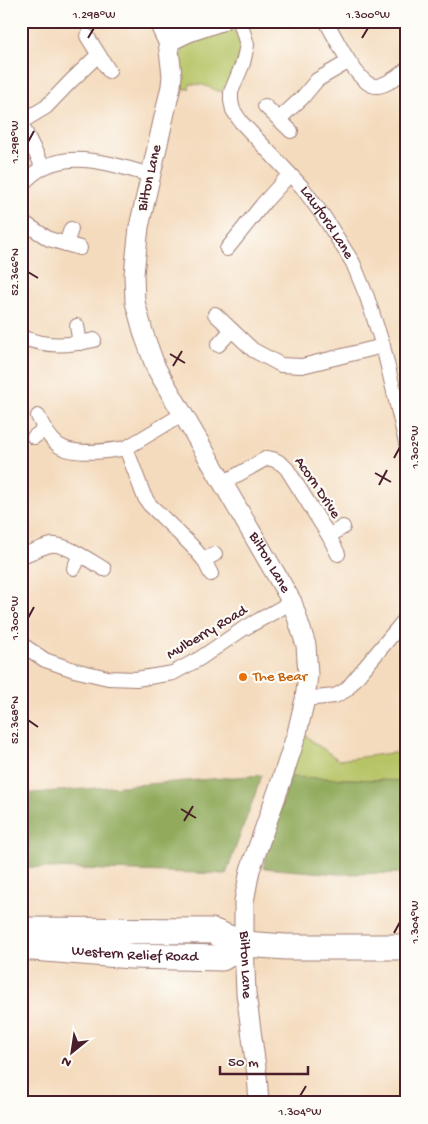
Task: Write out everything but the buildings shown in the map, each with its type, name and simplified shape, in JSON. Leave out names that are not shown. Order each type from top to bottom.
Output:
[{"type":"highway","name":"Western Relief Road","points":[[21,930],[212,931],[244,944],[286,947],[407,948]]},
{"type":"highway","name":"Western Relief Road","points":[[21,946],[131,956],[222,958],[244,944]]},
{"type":"street","points":[[158,21],[168,42],[189,32],[221,21]]},
{"type":"street","name":"Lawford Lane","points":[[240,21],[247,45],[243,63],[231,92],[232,110],[302,187],[324,217],[353,263],[368,298],[383,346],[407,447]]},
{"type":"street","points":[[326,21],[348,62],[367,84],[375,87],[387,83],[407,69]]},
{"type":"street","points":[[87,36],[109,71]]},
{"type":"street","name":"Bilton Lane","points":[[168,42],[172,75],[171,86],[139,227],[134,274],[135,302],[156,368],[292,602],[306,645],[308,675],[297,733],[250,870],[244,901],[246,993],[259,1103]]},
{"type":"street","points":[[43,167],[21,123],[46,107],[98,55]]},
{"type":"street","points":[[279,119],[302,98],[317,80],[348,62]]},
{"type":"street","points":[[266,106],[291,131]]},
{"type":"street","points":[[21,186],[43,167],[60,161],[80,159],[151,175]]},
{"type":"street","points":[[227,249],[289,174]]},
{"type":"street","points":[[21,223],[26,224],[49,239],[80,248]]},
{"type":"street","points":[[66,244],[71,229]]},
{"type":"street","points":[[215,314],[253,350],[281,365],[302,366],[383,346]]},
{"type":"street","points":[[77,326],[80,343]]},
{"type":"street","points":[[218,345],[232,330]]},
{"type":"street","points":[[21,337],[34,342],[58,345],[94,340]]},
{"type":"street","points":[[38,416],[39,433],[52,439],[59,446],[69,451],[108,451],[126,448],[183,414]]},
{"type":"street","points":[[126,448],[144,496],[149,504],[191,545],[210,557],[211,574]]},
{"type":"street","name":"Acorn Drive","points":[[223,483],[267,458],[279,462],[287,469],[329,536],[338,554]]},
{"type":"street","name":"Acorn Drive","points":[[329,536],[343,527]]},
{"type":"street","points":[[21,556],[50,545],[60,545],[104,569]]},
{"type":"street","points":[[74,568],[80,556]]},
{"type":"street","name":"Mulberry Road","points":[[21,644],[45,660],[74,670],[108,678],[136,679],[173,673],[199,659],[243,629],[292,602]]},
{"type":"street","points":[[304,699],[335,696],[346,690],[407,617]]},
{"type":"green space","points":[[228,29],[241,37],[242,49],[229,82],[221,92],[203,85],[190,84],[189,89],[179,89],[179,60],[186,45]]},
{"type":"green space","points":[[301,730],[312,741],[339,760],[391,753],[407,753],[407,781],[290,777]]},
{"type":"green space","points":[[262,775],[226,874],[21,867],[21,794]]},
{"type":"green space","points":[[290,777],[407,781],[407,873],[338,874],[263,868]]},
{"type":"place","name":"The Bear","points":[[243,677]]}]
